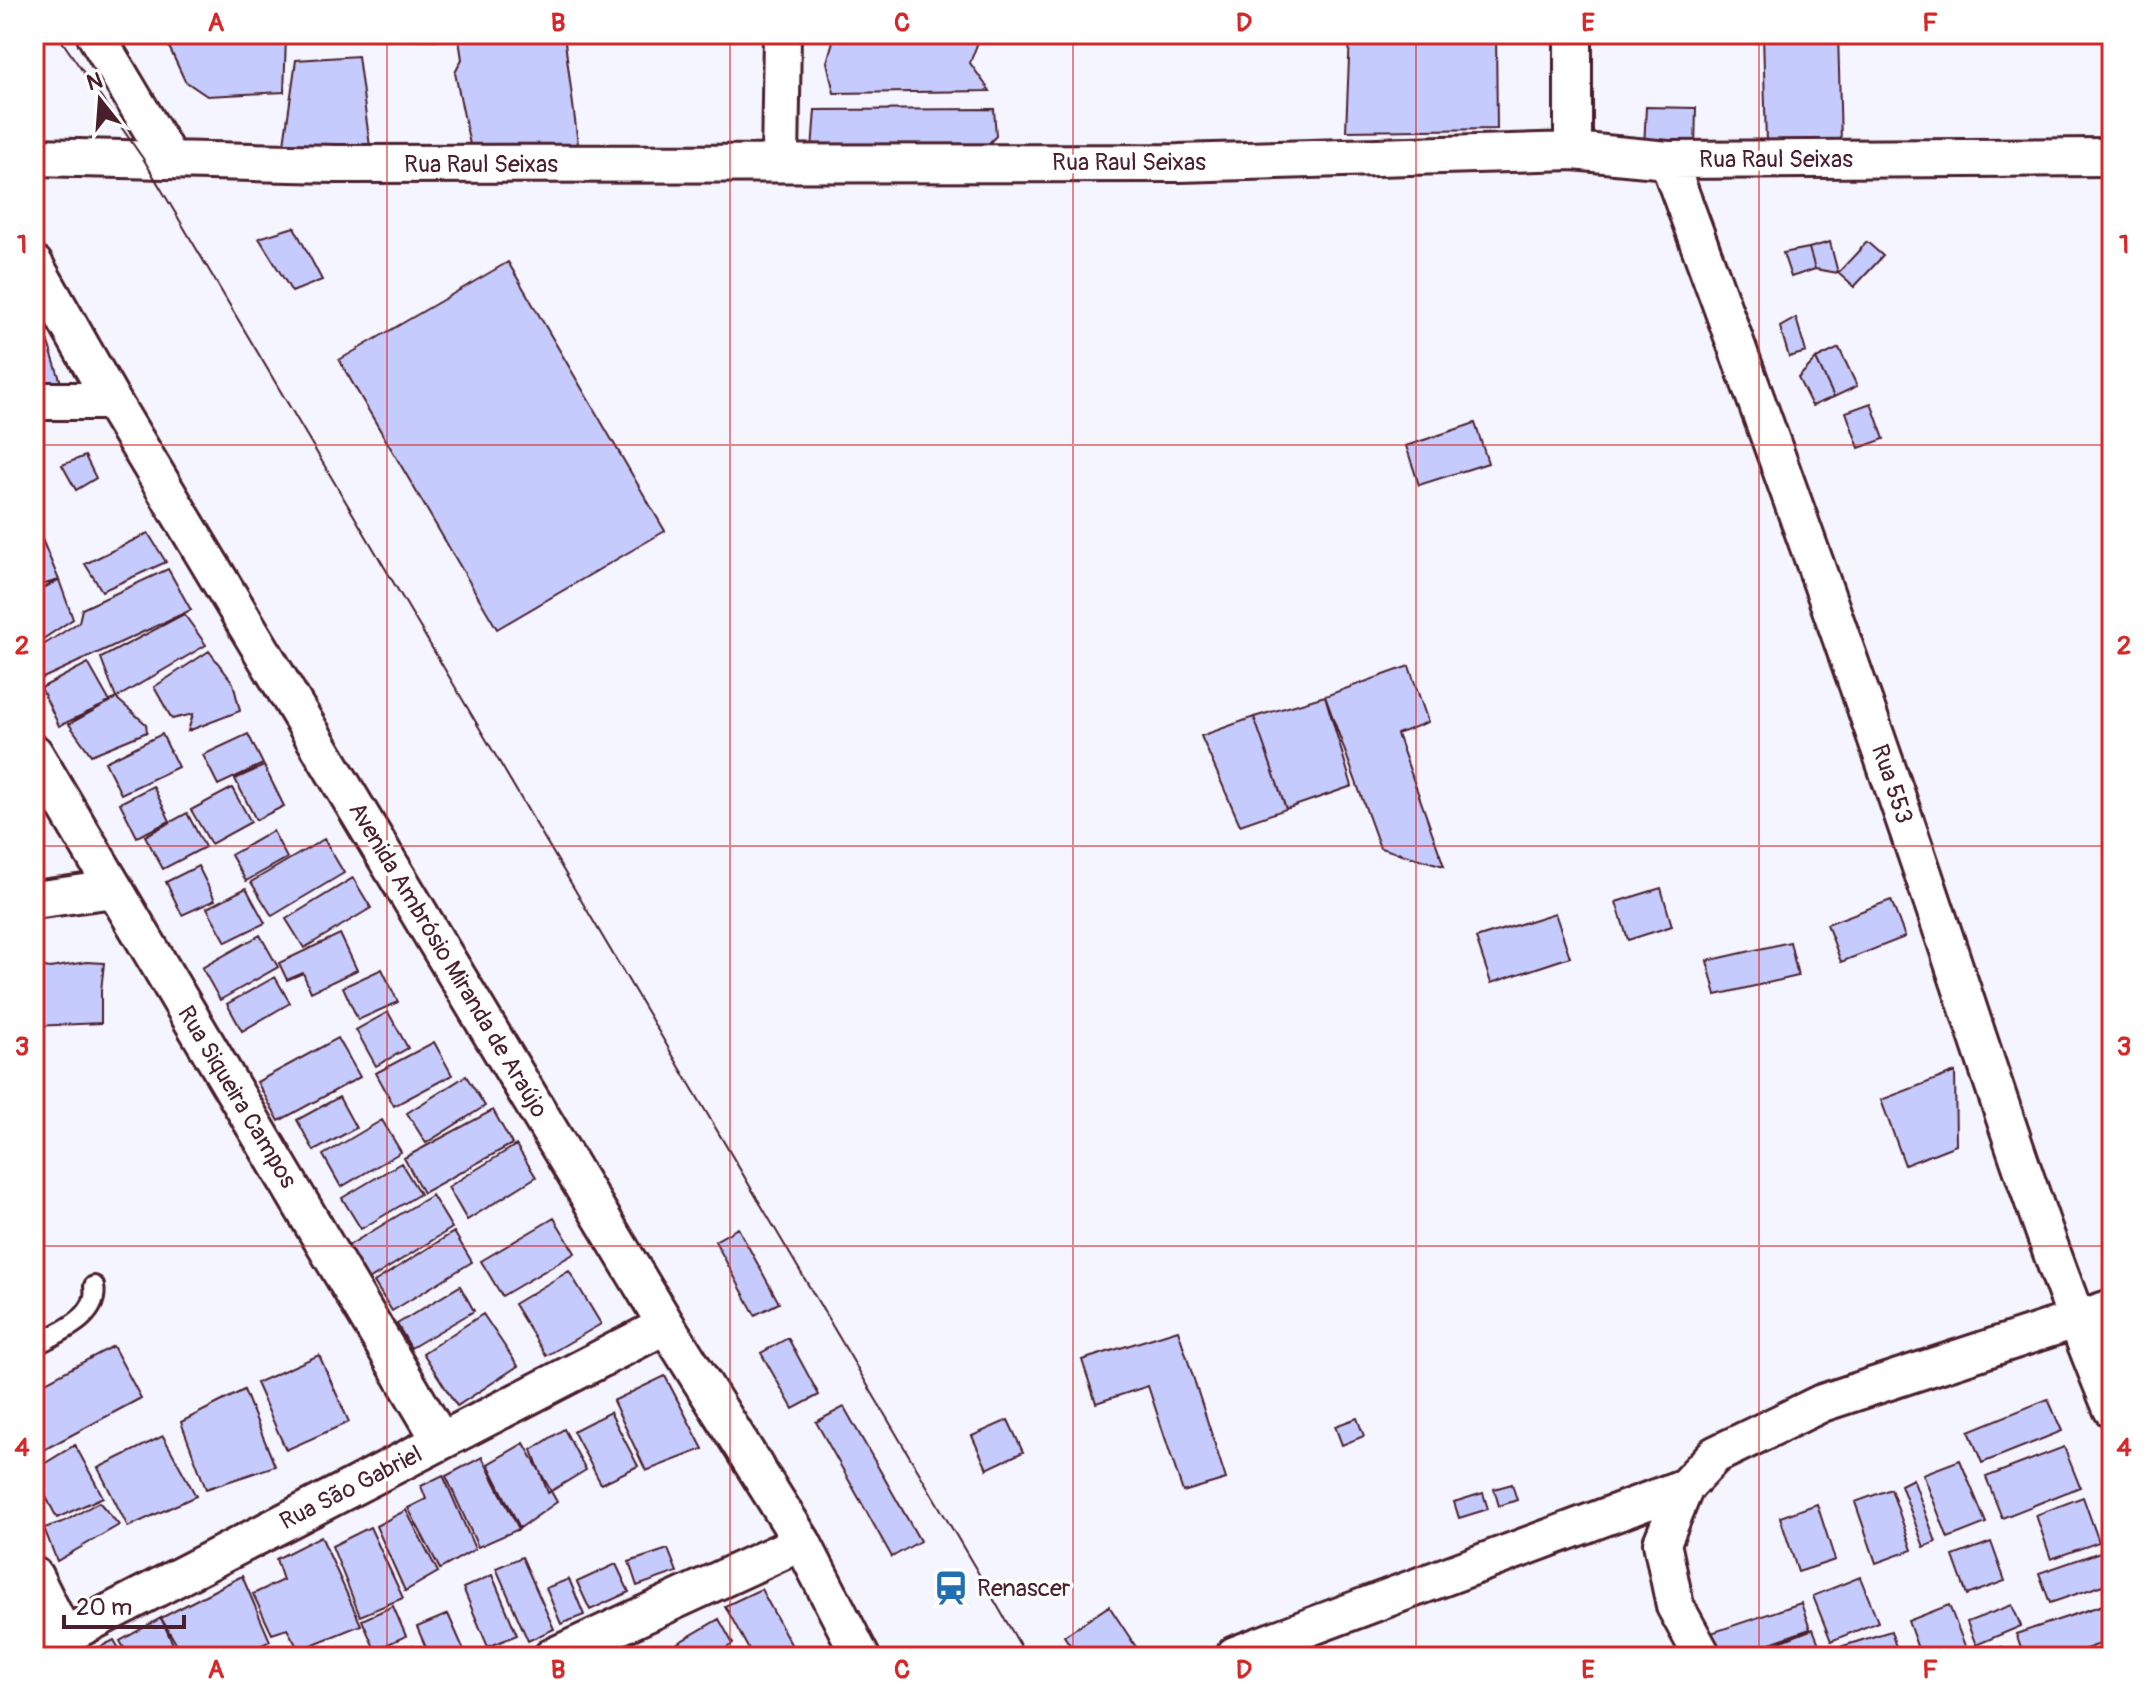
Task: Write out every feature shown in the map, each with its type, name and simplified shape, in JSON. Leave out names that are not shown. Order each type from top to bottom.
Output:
[{"type":"street","points":[[95,34],[157,160]]},
{"type":"street","points":[[780,163],[782,34]]},
{"type":"street","points":[[1573,34],[1573,151]]},
{"type":"street","name":"Rua Raul Seixas","points":[[34,157],[336,164],[1179,163],[1573,151],[1668,160],[2112,157]]},
{"type":"street","name":"Rua 553","points":[[1668,160],[1758,403],[1897,798],[2076,1320],[2112,1409]]},
{"type":"street","name":"Avenida Ambrósio Miranda de Araújo","points":[[34,264],[112,401],[666,1325],[802,1542],[861,1657]]},
{"type":"street","points":[[34,401],[112,401]]},
{"type":"street","name":"Rua Siqueira Campos","points":[[34,753],[441,1441]]},
{"type":"street","points":[[34,900],[114,889]]},
{"type":"street","points":[[1703,1657],[1675,1606],[1662,1543],[1685,1487],[1715,1455],[1822,1403],[2112,1308]]},
{"type":"street","name":"Rua São Gabriel","points":[[49,1642],[666,1325]]},
{"type":"street","points":[[1235,1655],[1685,1487]]},
{"type":"street","points":[[552,1657],[802,1542]]},
{"type":"street","points":[[34,1576],[49,1642]]},
{"type":"lane","points":[[34,1346],[82,1316],[96,1296],[94,1286]]},
{"type":"building","points":[[366,34],[564,34],[578,144],[540,164],[474,164],[455,73],[462,59],[459,40],[366,39]]},
{"type":"building","points":[[835,34],[981,34],[970,63],[990,91],[834,93],[827,62]]},
{"type":"building","points":[[1350,34],[1496,34],[1497,129],[1346,131]]},
{"type":"building","points":[[1763,34],[1838,34],[1841,142],[1766,143]]},
{"type":"building","points":[[164,36],[286,38],[284,92],[207,96],[185,81]]},
{"type":"building","points":[[358,56],[371,154],[283,151],[296,60]]},
{"type":"building","points":[[1646,107],[1696,108],[1695,149],[1644,148]]},
{"type":"building","points":[[994,109],[996,136],[980,152],[812,150],[815,110]]},
{"type":"building","points":[[294,227],[322,280],[292,292],[259,238]]},
{"type":"building","points":[[1830,242],[1838,273],[1815,269],[1809,248]]},
{"type":"building","points":[[1867,242],[1883,256],[1854,287],[1838,273]]},
{"type":"building","points":[[1809,248],[1815,269],[1791,277],[1783,253]]},
{"type":"building","points":[[508,262],[665,531],[497,629],[339,360]]},
{"type":"building","points":[[1796,318],[1806,352],[1789,357],[1780,327]]},
{"type":"building","points":[[34,324],[42,324],[65,395],[34,394]]},
{"type":"building","points":[[1839,348],[1857,386],[1834,397],[1816,359]]},
{"type":"building","points":[[1816,359],[1834,397],[1812,406],[1798,378]]},
{"type":"building","points":[[1871,403],[1884,439],[1859,448],[1846,412]]},
{"type":"building","points":[[1475,423],[1488,463],[1419,485],[1406,446]]},
{"type":"building","points":[[85,456],[96,478],[76,490],[62,465]]},
{"type":"building","points":[[148,533],[166,562],[102,591],[85,564]]},
{"type":"building","points":[[41,537],[59,580],[34,587],[34,542]]},
{"type":"building","points":[[168,569],[191,610],[43,678],[34,670],[34,651],[79,622],[82,609]]},
{"type":"building","points":[[59,580],[73,619],[34,645],[34,593]]},
{"type":"building","points":[[184,614],[206,645],[116,698],[101,658]]},
{"type":"building","points":[[209,651],[233,683],[240,711],[188,731],[193,714],[172,719],[154,687]]},
{"type":"building","points":[[88,663],[110,702],[59,726],[41,688]]},
{"type":"building","points":[[1409,666],[1428,722],[1397,734],[1444,866],[1380,848],[1325,696]]},
{"type":"building","points":[[1325,696],[1352,786],[1286,809],[1254,717]]},
{"type":"building","points":[[116,698],[146,724],[147,732],[91,755],[69,724]]},
{"type":"building","points":[[1254,717],[1286,809],[1240,825],[1201,736]]},
{"type":"building","points":[[162,734],[178,767],[121,794],[105,762]]},
{"type":"building","points":[[248,734],[263,764],[218,785],[203,755]]},
{"type":"building","points":[[264,766],[284,806],[256,820],[235,779]]},
{"type":"building","points":[[153,786],[170,821],[137,837],[120,803]]},
{"type":"building","points":[[232,788],[251,822],[211,844],[191,810]]},
{"type":"building","points":[[187,813],[205,847],[163,869],[145,836]]},
{"type":"building","points":[[273,831],[287,858],[246,881],[231,855]]},
{"type":"building","points":[[324,839],[344,873],[272,916],[251,882]]},
{"type":"building","points":[[198,866],[215,900],[182,915],[166,882]]},
{"type":"building","points":[[353,878],[371,908],[304,948],[286,919]]},
{"type":"building","points":[[246,888],[265,923],[226,942],[207,908]]},
{"type":"building","points":[[1661,888],[1672,926],[1628,940],[1616,902]]},
{"type":"building","points":[[1891,900],[1905,937],[1841,962],[1827,924]]},
{"type":"building","points":[[1555,913],[1570,957],[1491,983],[1476,938]]},
{"type":"building","points":[[340,934],[357,970],[311,992],[303,973],[287,980],[279,963]]},
{"type":"building","points":[[260,935],[278,967],[220,1000],[202,968]]},
{"type":"building","points":[[1790,942],[1798,976],[1716,995],[1707,961]]},
{"type":"building","points":[[86,962],[104,963],[101,1023],[34,1026],[34,965],[50,968]]},
{"type":"building","points":[[382,969],[398,1002],[358,1020],[343,987]]},
{"type":"building","points":[[275,977],[290,1003],[242,1031],[227,1004]]},
{"type":"building","points":[[388,1012],[408,1048],[376,1066],[356,1030]]},
{"type":"building","points":[[338,1038],[360,1077],[279,1121],[257,1082]]},
{"type":"building","points":[[434,1042],[452,1075],[394,1106],[376,1073]]},
{"type":"building","points":[[1955,1072],[1956,1145],[1905,1165],[1881,1100]]},
{"type":"building","points":[[466,1076],[485,1106],[426,1143],[407,1113]]},
{"type":"building","points":[[339,1097],[356,1128],[314,1151],[297,1120]]},
{"type":"building","points":[[493,1110],[512,1144],[423,1193],[404,1158]]},
{"type":"building","points":[[382,1120],[401,1152],[341,1187],[323,1155]]},
{"type":"building","points":[[516,1145],[536,1177],[467,1220],[448,1187]]},
{"type":"building","points":[[401,1163],[420,1194],[361,1229],[342,1198]]},
{"type":"building","points":[[432,1195],[452,1228],[367,1281],[346,1247]]},
{"type":"building","points":[[554,1218],[575,1253],[502,1296],[481,1261]]},
{"type":"building","points":[[738,1228],[779,1303],[755,1315],[715,1241]]},
{"type":"building","points":[[454,1232],[472,1262],[392,1311],[374,1282]]},
{"type":"building","points":[[569,1271],[601,1324],[546,1356],[514,1304]]},
{"type":"building","points":[[460,1286],[474,1311],[411,1348],[397,1324]]},
{"type":"building","points":[[483,1314],[518,1366],[457,1406],[423,1353]]},
{"type":"building","points":[[1178,1330],[1226,1479],[1183,1492],[1148,1386],[1096,1403],[1082,1360]]},
{"type":"building","points":[[788,1338],[819,1395],[793,1409],[761,1353]]},
{"type":"building","points":[[113,1346],[141,1398],[38,1453],[34,1436],[34,1388]]},
{"type":"building","points":[[319,1355],[349,1422],[286,1450],[256,1383]]},
{"type":"building","points":[[665,1376],[703,1449],[646,1471],[613,1401]]},
{"type":"building","points":[[244,1390],[275,1466],[206,1489],[181,1422]]},
{"type":"building","points":[[2048,1399],[2062,1431],[1982,1463],[1969,1431]]},
{"type":"building","points":[[844,1407],[920,1541],[892,1557],[816,1422]]},
{"type":"building","points":[[610,1412],[638,1466],[601,1484],[573,1431]]},
{"type":"building","points":[[1357,1418],[1364,1436],[1342,1445],[1335,1426]]},
{"type":"building","points":[[1008,1420],[1023,1452],[987,1469],[972,1436]]},
{"type":"building","points":[[564,1429],[586,1470],[548,1493],[532,1450]]},
{"type":"building","points":[[163,1436],[196,1496],[128,1527],[98,1468]]},
{"type":"building","points":[[524,1443],[557,1502],[520,1528],[488,1464]]},
{"type":"building","points":[[75,1445],[103,1497],[57,1518],[34,1470]]},
{"type":"building","points":[[2064,1447],[2080,1487],[2002,1518],[1986,1477]]},
{"type":"building","points":[[482,1457],[519,1529],[478,1547],[446,1476]]},
{"type":"building","points":[[1960,1460],[1986,1523],[1948,1538],[1923,1474]]},
{"type":"building","points":[[443,1475],[475,1549],[440,1569],[408,1508],[426,1499],[421,1486]]},
{"type":"building","points":[[1913,1479],[1936,1542],[1924,1547],[1901,1485]]},
{"type":"building","points":[[1512,1484],[1517,1500],[1499,1506],[1494,1489]]},
{"type":"building","points":[[1891,1489],[1912,1550],[1876,1563],[1855,1502]]},
{"type":"building","points":[[1483,1493],[1488,1509],[1459,1518],[1454,1502]]},
{"type":"building","points":[[2083,1497],[2099,1542],[2051,1559],[2036,1515]]},
{"type":"building","points":[[99,1502],[119,1525],[57,1561],[44,1528],[65,1521]]},
{"type":"building","points":[[1817,1504],[1835,1560],[1798,1572],[1780,1517]]},
{"type":"building","points":[[406,1510],[438,1572],[405,1591],[376,1526]]},
{"type":"building","points":[[370,1527],[403,1598],[360,1616],[332,1546]]},
{"type":"building","points":[[321,1536],[361,1625],[299,1650],[287,1629],[272,1634],[253,1594],[283,1580],[276,1559]]},
{"type":"building","points":[[1991,1542],[2005,1581],[1967,1595],[1953,1556]]},
{"type":"building","points":[[668,1549],[677,1572],[637,1586],[629,1562]]},
{"type":"building","points":[[2103,1551],[2112,1582],[2050,1603],[2039,1573]]},
{"type":"building","points":[[522,1557],[554,1629],[528,1641],[496,1568]]},
{"type":"building","points":[[616,1564],[629,1592],[590,1610],[577,1582]]},
{"type":"building","points":[[492,1575],[517,1635],[488,1647],[463,1588]]},
{"type":"building","points":[[242,1576],[270,1641],[238,1657],[184,1657],[161,1618]]},
{"type":"building","points":[[1860,1577],[1878,1622],[1831,1641],[1813,1596]]},
{"type":"building","points":[[569,1579],[584,1615],[561,1624],[546,1588]]},
{"type":"building","points":[[761,1589],[798,1657],[753,1657],[725,1606]]},
{"type":"building","points":[[2112,1602],[2112,1640],[2062,1657],[2024,1657],[2016,1634]]},
{"type":"building","points":[[1801,1603],[1810,1629],[1730,1657],[1713,1657],[1705,1635]]},
{"type":"building","points":[[1949,1605],[1967,1651],[1951,1657],[1921,1657],[1908,1621]]},
{"type":"building","points":[[2012,1605],[2021,1626],[1976,1645],[1967,1622]]},
{"type":"building","points":[[393,1606],[406,1636],[375,1650],[362,1620]]},
{"type":"building","points":[[1109,1606],[1141,1657],[1078,1657],[1064,1636]]},
{"type":"building","points":[[448,1614],[467,1657],[430,1657],[417,1627]]},
{"type":"building","points":[[161,1618],[179,1657],[129,1657],[120,1641]]},
{"type":"building","points":[[719,1619],[733,1644],[723,1650],[727,1657],[654,1657]]},
{"type":"building","points":[[1813,1629],[1824,1657],[1741,1657]]},
{"type":"building","points":[[1891,1631],[1899,1657],[1843,1657],[1840,1647]]},
{"type":"building","points":[[114,1640],[124,1657],[80,1657]]},
{"type":"building","points":[[413,1645],[418,1657],[389,1657],[389,1656]]},
{"type":"building","points":[[2002,1647],[2005,1657],[1973,1657]]},
{"type":"tram line","points":[[57,34],[144,160],[1027,1657]]},
{"type":"place","name":"Renascer","points":[[951,1588]]}]
